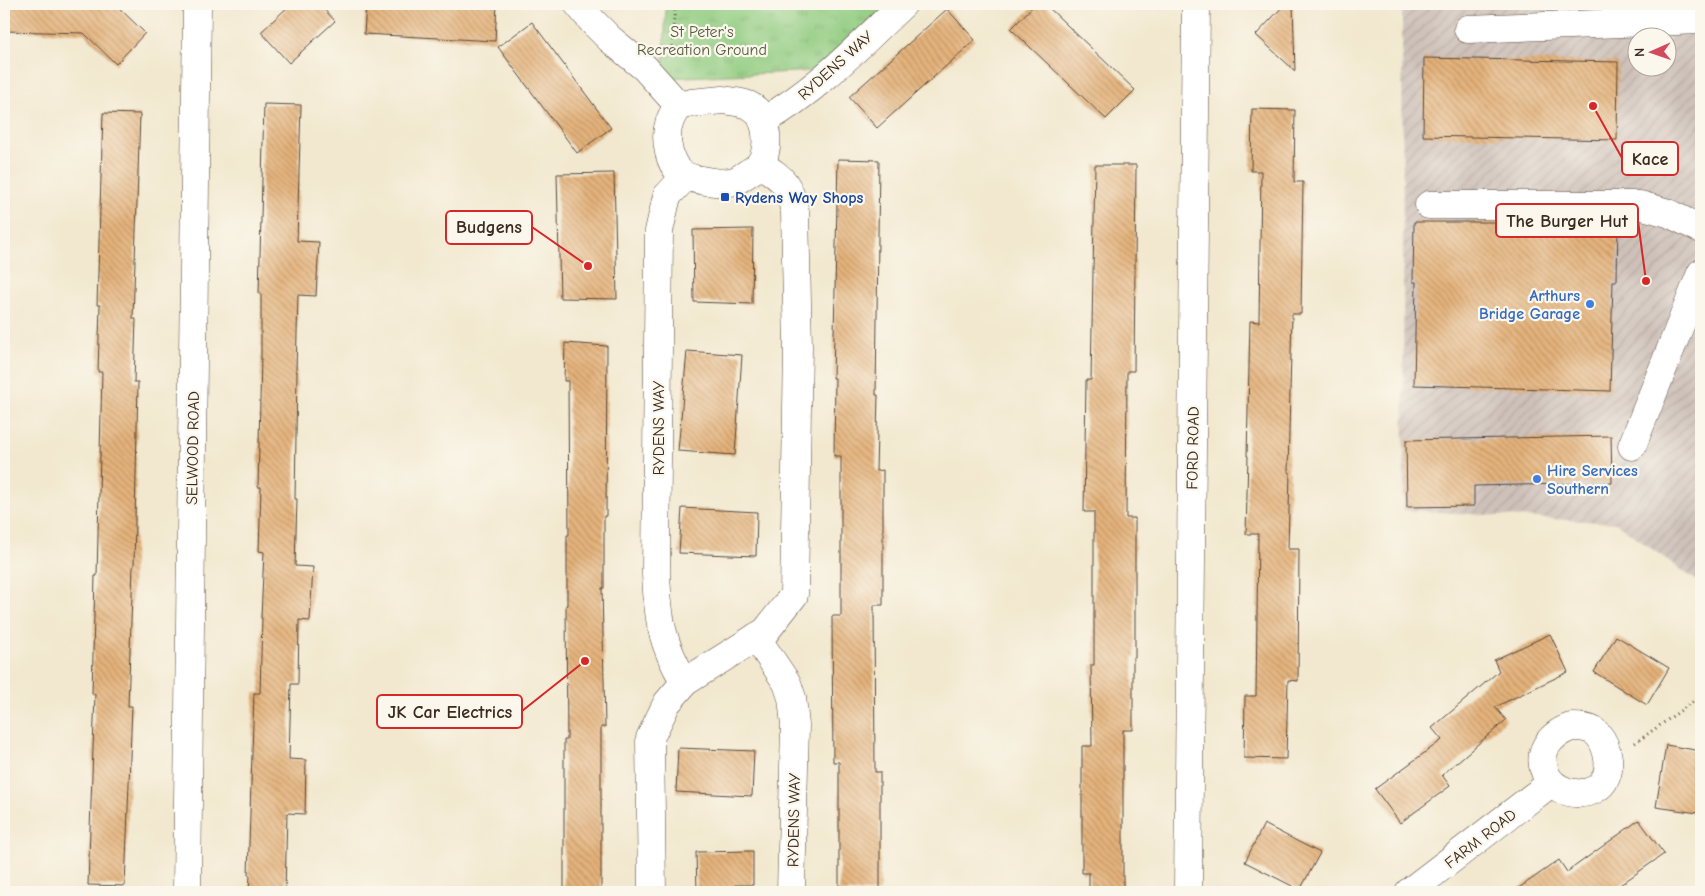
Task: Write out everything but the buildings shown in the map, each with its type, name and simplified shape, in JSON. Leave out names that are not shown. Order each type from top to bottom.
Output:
[{"type":"street","name":"SELWOOD ROAD","points":[[187,892],[197,4]]},
{"type":"street","points":[[578,4],[610,39],[646,68],[679,106]]},
{"type":"street","name":"RYDENS WAY","points":[[763,121],[796,101],[823,80],[903,4]]},
{"type":"street","name":"FORD ROAD","points":[[1188,892],[1196,4]]},
{"type":"street","points":[[1468,29],[1701,18],[1697,4]]},
{"type":"street","points":[[723,100],[741,103],[755,109],[763,121],[767,138],[764,156],[760,164],[736,181],[717,182],[685,177],[678,170],[670,155],[666,138],[670,121],[679,106],[723,100]]},
{"type":"street","points":[[652,892],[650,738],[667,703],[685,682],[766,631],[794,595],[798,347],[795,212],[790,190],[778,176],[760,164]]},
{"type":"street","name":"RYDENS WAY","points":[[685,177],[667,196],[659,231],[656,574],[658,606],[663,637],[673,662],[685,682]]},
{"type":"street","points":[[1429,206],[1640,205],[1668,213],[1701,229]]},
{"type":"street","points":[[1632,446],[1701,273]]},
{"type":"street","name":"RYDENS WAY","points":[[756,637],[787,683],[792,698],[794,725],[791,892]]},
{"type":"street","name":"FARM ROAD","points":[[1409,892],[1551,783]]},
{"type":"path","points":[[672,56],[675,4]]},
{"type":"path","points":[[1631,746],[1701,696]]},
{"type":"shaded area","points":[[1402,4],[1701,4],[1701,584],[1616,523],[1404,510]]},
{"type":"green space","name":"St Peter's Recreation Ground","points":[[666,4],[887,4],[817,71],[663,78]]},
{"type":"place","name":"Kace","points":[[1593,106]]},
{"type":"place","name":"Rydens Way Shops","points":[[725,197]]},
{"type":"place","name":"Budgens","points":[[588,266]]},
{"type":"place","name":"The Burger Hut","points":[[1646,281]]},
{"type":"place","name":"Arthurs Bridge Garage","points":[[1590,304]]},
{"type":"place","name":"Hire Services Southern","points":[[1537,479]]},
{"type":"place","name":"JK Car Electrics","points":[[585,661]]}]
